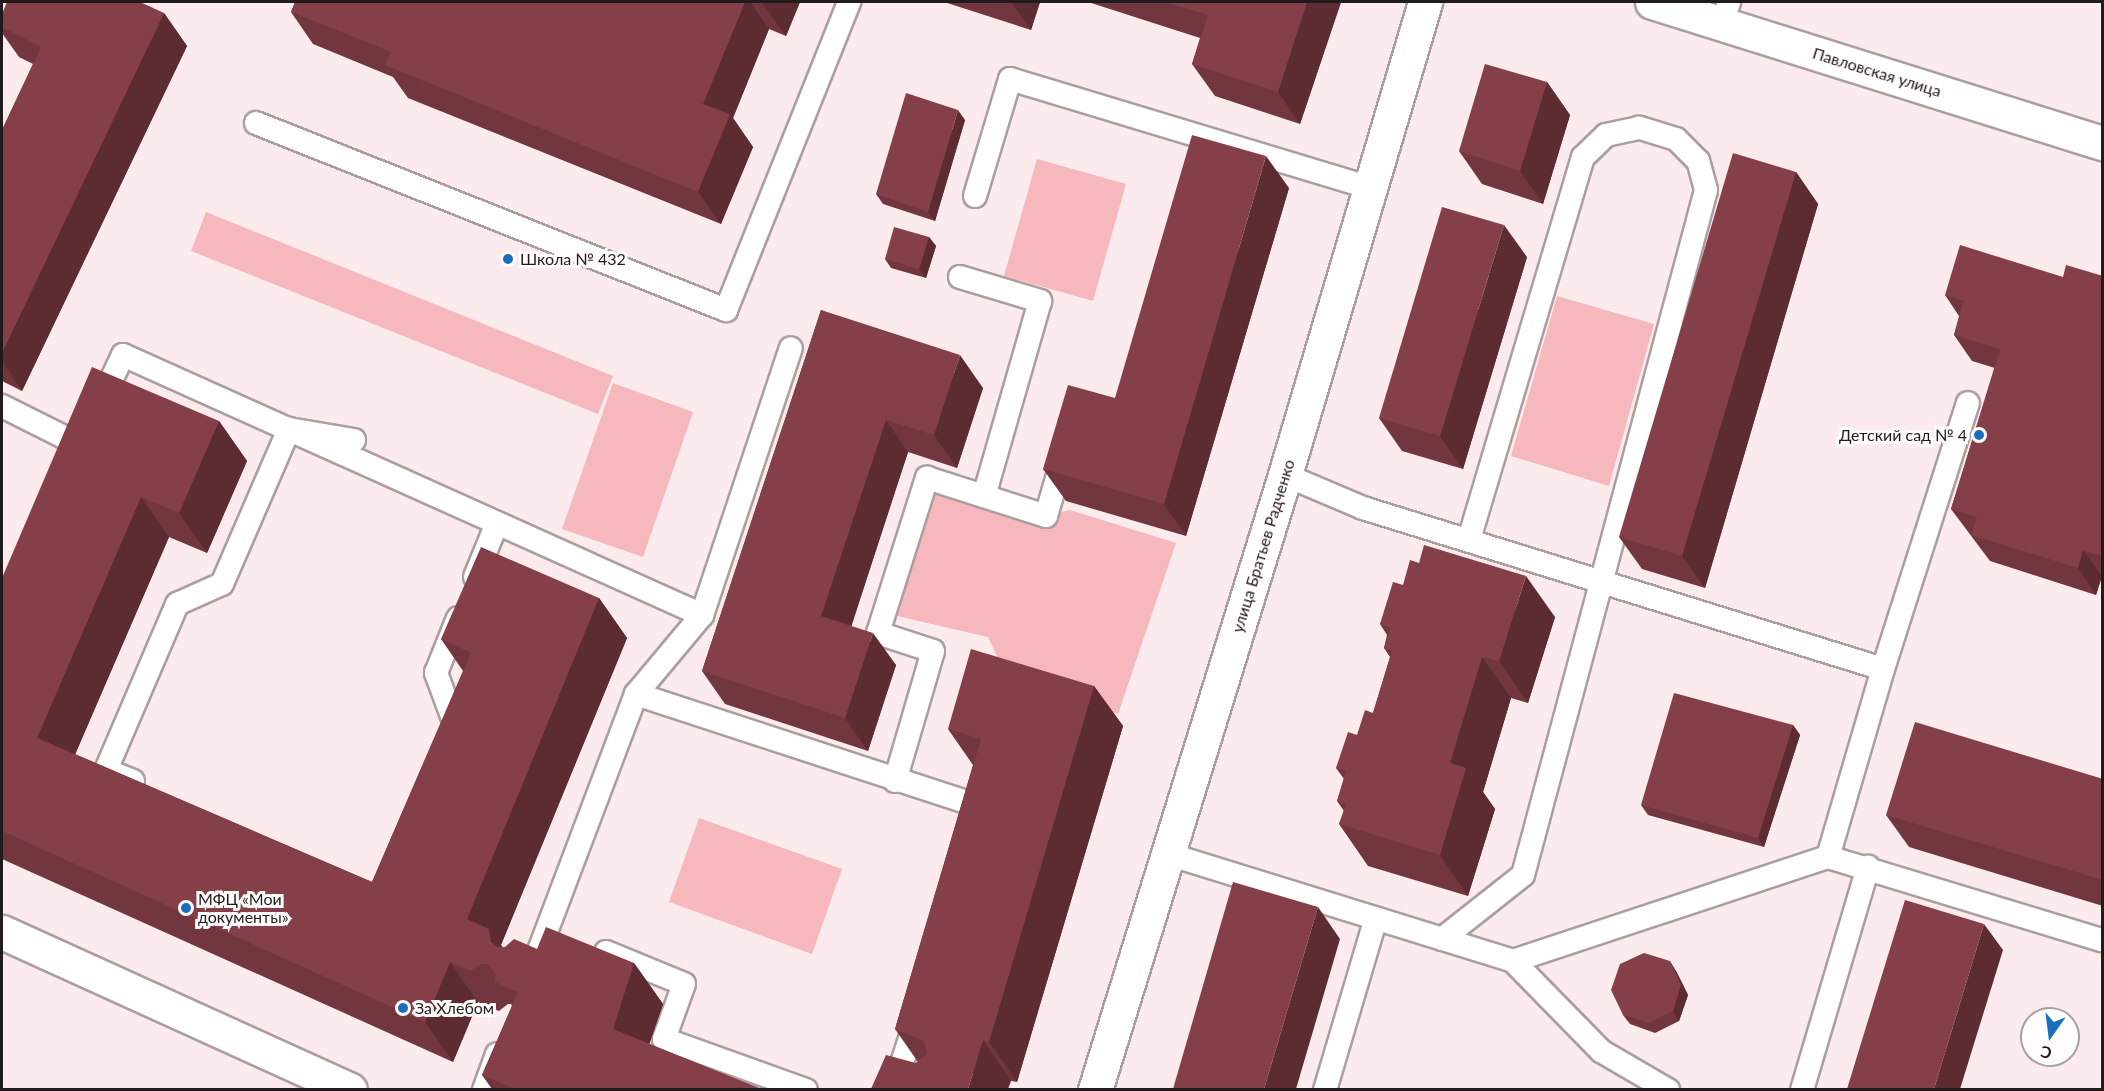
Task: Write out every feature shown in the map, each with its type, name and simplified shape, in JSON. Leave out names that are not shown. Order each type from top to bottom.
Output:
[{"type":"street","name":"улица Братьев Радченко","points":[[1095,1089],[1285,475],[1425,2]]},
{"type":"street","name":"Павловская улица","points":[[1652,2],[1725,13],[2103,143]]},
{"type":"street","points":[[2,932],[350,1089]]},
{"type":"lane","points":[[256,123],[726,310],[849,2]]},
{"type":"lane","points":[[975,196],[1010,79],[1201,147],[1371,188]]},
{"type":"lane","points":[[1442,939],[1523,875],[1604,580],[1706,190],[1698,161],[1676,139],[1639,128],[1628,130],[1606,135],[1583,157],[1469,540]]},
{"type":"lane","points":[[960,277],[1040,302],[984,496]]},
{"type":"lane","points":[[530,974],[636,694],[702,615],[791,348]]},
{"type":"lane","points":[[70,467],[123,355],[702,615]]},
{"type":"lane","points":[[1828,856],[1883,669],[1968,403]]},
{"type":"lane","points":[[2,406],[80,445]]},
{"type":"lane","points":[[289,429],[354,440]]},
{"type":"lane","points":[[149,788],[106,770],[177,604],[222,584],[289,429]]},
{"type":"lane","points":[[895,781],[933,651],[878,633],[927,478],[1046,516],[1071,432]]},
{"type":"lane","points":[[1285,475],[1363,508],[1604,580],[1883,669]]},
{"type":"lane","points":[[445,750],[456,727],[436,674],[497,523]]},
{"type":"lane","points":[[636,694],[895,781],[984,808],[973,841]]},
{"type":"lane","points":[[1168,855],[1513,961],[1601,1051],[1668,1089]]},
{"type":"lane","points":[[1513,961],[1828,856],[2103,940]]},
{"type":"lane","points":[[1802,1089],[1868,867]]},
{"type":"lane","points":[[1325,1089],[1376,918]]},
{"type":"lane","points":[[549,928],[684,984],[664,1039],[806,1089]]},
{"type":"lane","points":[[920,1082],[896,1082],[923,997]]},
{"type":"lane","points":[[484,1089],[503,1037]]},
{"type":"shaded area","points":[[1037,159],[1126,184],[1093,301],[1004,276]]},
{"type":"shaded area","points":[[206,212],[613,376],[598,414],[191,251]]},
{"type":"shaded area","points":[[1557,296],[1654,324],[1609,486],[1511,456]]},
{"type":"shaded area","points":[[613,383],[693,412],[643,557],[562,529]]},
{"type":"shaded area","points":[[936,488],[1034,518],[1070,510],[1176,543],[1118,714],[1007,678],[988,637],[897,616]]},
{"type":"shaded area","points":[[699,818],[842,869],[812,954],[669,902]]},
{"type":"building","points":[[7,2],[140,2],[164,13],[2,353],[2,130],[41,47],[2,27],[2,14]]},
{"type":"building","points":[[295,2],[745,2],[703,104],[730,114],[698,192],[385,65],[391,52],[291,12]]},
{"type":"building","points":[[1165,2],[1307,2],[1278,92],[1192,64],[1208,15]]},
{"type":"building","points":[[1485,64],[1547,82],[1520,171],[1459,151]]},
{"type":"building","points":[[906,93],[958,110],[928,212],[876,194]]},
{"type":"building","points":[[1192,135],[1266,156],[1164,504],[1043,469],[1068,385],[1115,398]]},
{"type":"building","points":[[1733,153],[1796,172],[1682,556],[1619,537]]},
{"type":"building","points":[[1442,207],[1504,225],[1440,436],[1379,418]]},
{"type":"building","points":[[894,227],[929,237],[919,269],[885,259]]},
{"type":"building","points":[[1960,245],[2063,277],[2066,265],[2103,276],[2103,550],[2101,556],[2083,550],[2078,568],[1971,535],[1977,517],[1951,509],[2000,349],[1954,335],[1964,301],[1945,295]]},
{"type":"building","points":[[821,310],[960,355],[934,435],[886,420],[821,616],[873,633],[845,718],[702,671]]},
{"type":"building","points":[[92,367],[219,421],[179,513],[141,497],[37,738],[372,882],[471,653],[441,639],[481,547],[599,598],[467,919],[489,929],[491,942],[498,947],[505,947],[514,939],[537,949],[546,927],[634,963],[613,1029],[761,1089],[515,1089],[482,1075],[518,992],[495,982],[496,974],[488,964],[480,964],[471,971],[450,962],[425,1022],[2,831],[2,578]]},
{"type":"building","points":[[1424,545],[1526,576],[1499,661],[1482,657],[1450,763],[1466,768],[1440,855],[1339,824],[1346,804],[1337,801],[1346,771],[1336,768],[1348,732],[1357,735],[1365,710],[1373,713],[1392,651],[1384,648],[1390,628],[1380,624],[1393,582],[1403,585],[1410,560],[1419,563]]},
{"type":"building","points":[[971,649],[1094,686],[989,1042],[983,1040],[968,1089],[871,1089],[886,1055],[916,1063],[927,1054],[924,1041],[895,1029],[981,739],[948,729]]},
{"type":"building","points":[[1674,693],[1793,725],[1758,838],[1641,805]]},
{"type":"building","points":[[1915,722],[2103,779],[2103,880],[1886,815]]},
{"type":"building","points":[[1233,882],[1318,907],[1264,1089],[1173,1089]]},
{"type":"building","points":[[1905,900],[1984,924],[1934,1089],[1847,1089]]},
{"type":"building","points":[[1644,953],[1670,961],[1681,985],[1673,1011],[1649,1023],[1623,1015],[1611,990],[1620,964]]},
{"type":"place","name":"Школа № 432","points":[[508,259]]},
{"type":"place","name":"Детский сад № 4","points":[[1979,435]]},
{"type":"place","name":"МФЦ «Мои документы»","points":[[186,908]]},
{"type":"place","name":"За Хлебом","points":[[403,1008]]}]
